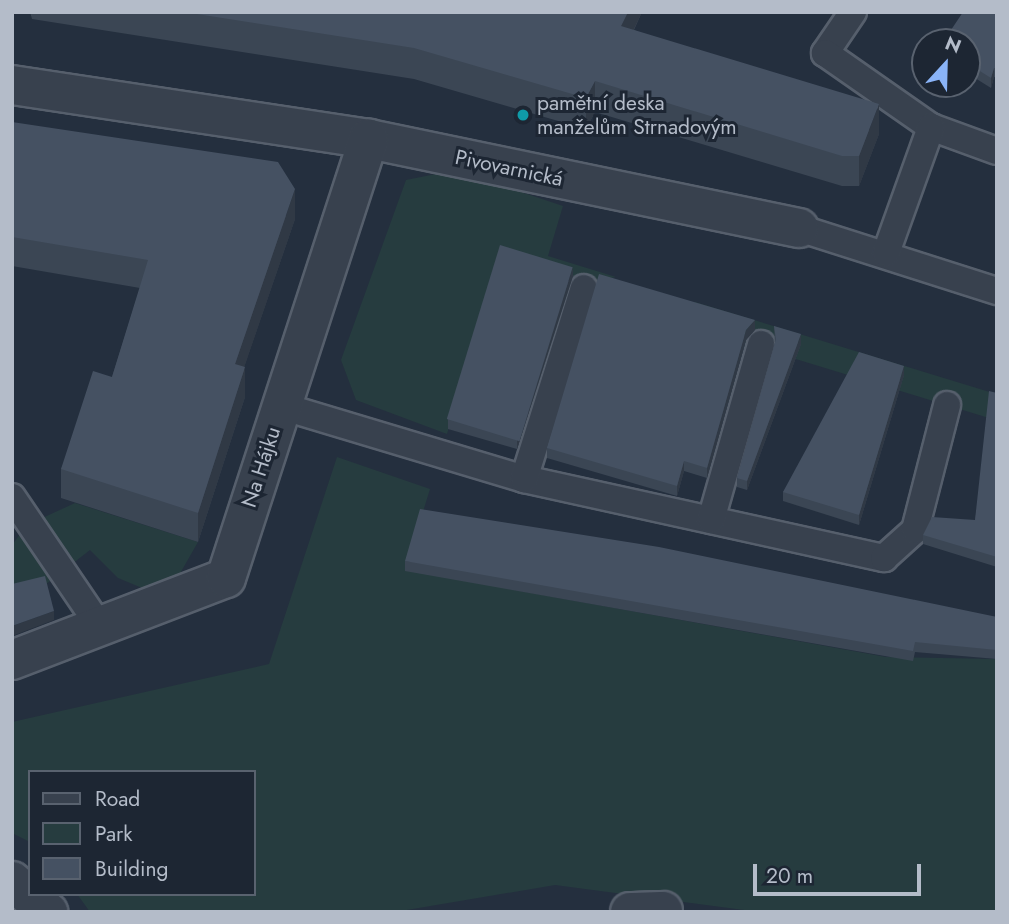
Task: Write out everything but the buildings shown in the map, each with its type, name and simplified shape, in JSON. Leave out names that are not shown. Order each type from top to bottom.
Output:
[{"type":"street","name":"Pivovarnická","points":[[12,85],[369,139],[799,228]]},
{"type":"street","name":"Na Hájku","points":[[12,660],[226,578],[369,139]]},
{"type":"street","points":[[12,881],[28,895]]},
{"type":"street","points":[[29,896],[48,912]]},
{"type":"street","points":[[630,912],[663,911]]},
{"type":"lane","points":[[853,12],[825,53],[931,127],[997,151]]},
{"type":"lane","points":[[886,253],[931,127]]},
{"type":"lane","name":"Pivovarnická","points":[[799,228],[886,253],[997,291]]},
{"type":"lane","points":[[524,479],[584,288]]},
{"type":"lane","points":[[711,520],[761,344]]},
{"type":"lane","points":[[281,406],[524,479],[884,558],[915,530],[947,405]]},
{"type":"lane","points":[[12,498],[99,625]]},
{"type":"green space","points":[[436,174],[509,188],[563,206],[548,256],[616,277],[593,282],[500,254],[447,434],[356,400],[341,360],[406,180]]},
{"type":"green space","points":[[695,302],[996,394],[989,418],[688,326]]},
{"type":"green space","points":[[337,457],[430,489],[405,570],[886,657],[997,659],[997,912],[759,912],[555,885],[395,912],[90,912],[78,896],[256,896],[256,770],[28,770],[28,841],[12,833],[12,722],[269,664]]},
{"type":"green space","points":[[75,503],[198,542],[178,577],[147,590],[118,578],[90,550],[45,585],[12,593],[12,545],[27,525]]},
{"type":"place","name":"pamětní deska manželům Strnadovým","points":[[523,115]]}]
